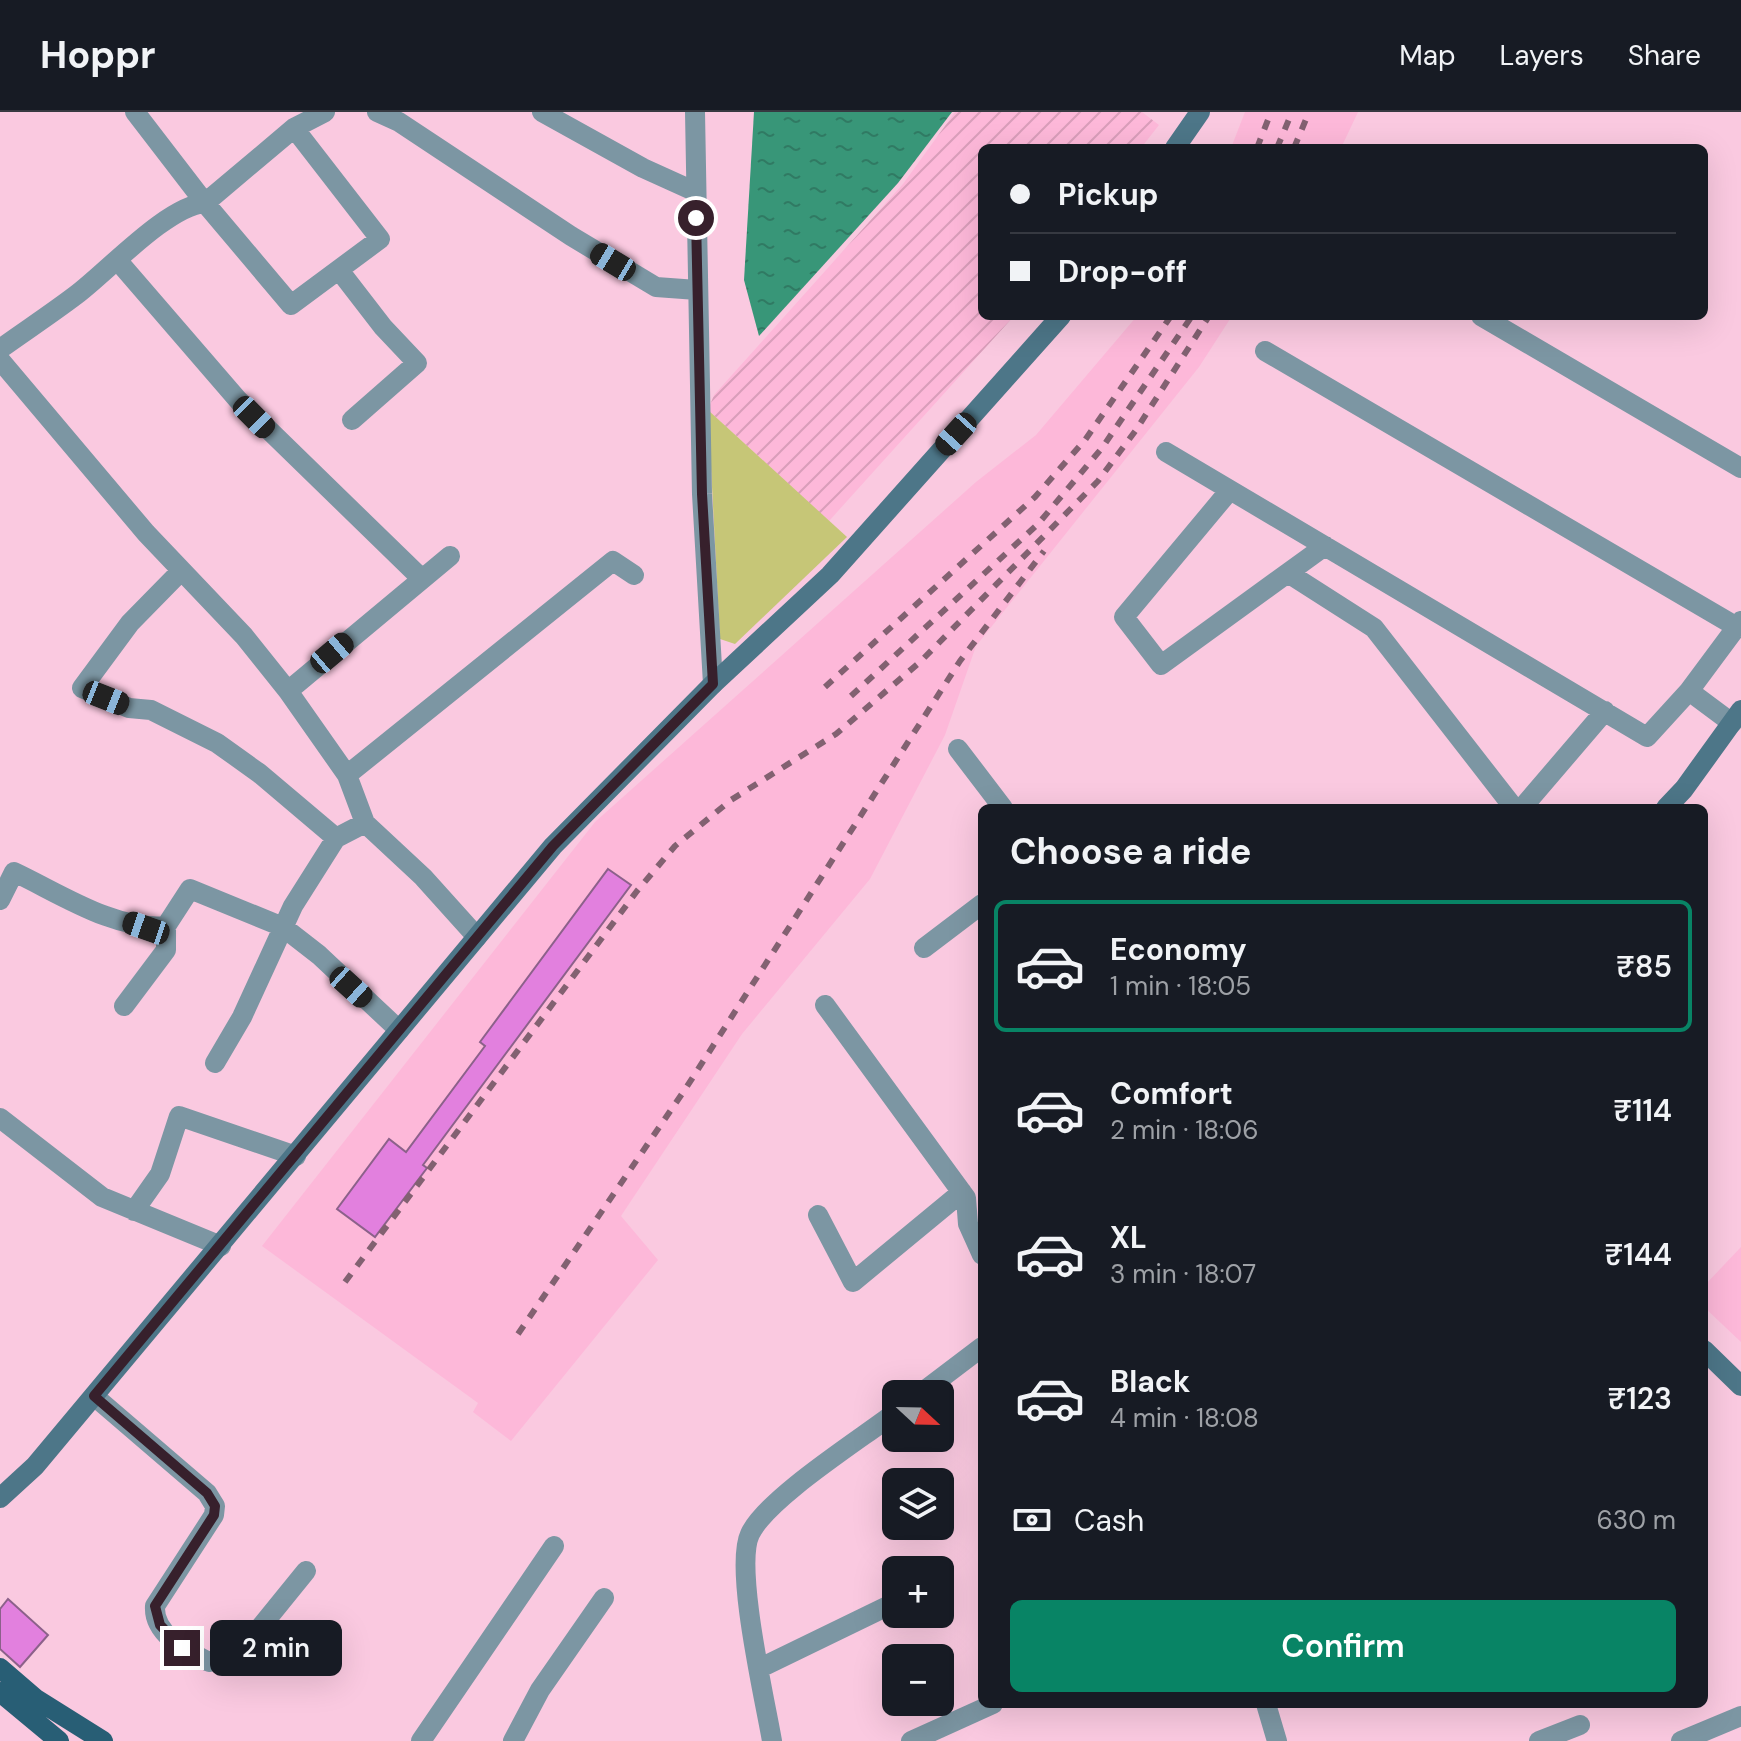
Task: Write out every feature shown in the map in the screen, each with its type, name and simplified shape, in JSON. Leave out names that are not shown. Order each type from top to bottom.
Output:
[{"type":"main road","points":[[0,1668],[36,1699],[103,1741]]},
{"type":"main road","points":[[0,1692],[59,1741]]},
{"type":"street","points":[[135,112],[205,203],[291,305],[380,239],[294,128]]},
{"type":"street","points":[[0,349],[191,204],[205,203],[294,128],[325,112]]},
{"type":"street","points":[[377,112],[399,122],[571,236],[656,287],[697,290]]},
{"type":"street","points":[[542,112],[643,168],[696,192]]},
{"type":"street","points":[[695,112],[702,494],[713,684]]},
{"type":"street","points":[[1178,144],[1200,112]]},
{"type":"street","points":[[118,261],[238,400],[422,579]]},
{"type":"street","points":[[339,270],[383,327],[417,363],[352,420]]},
{"type":"street","points":[[0,1498],[35,1466],[553,846],[713,684],[830,575],[1057,320]]},
{"type":"street","points":[[1488,320],[1741,468]]},
{"type":"street","points":[[1166,452],[1647,737],[1689,691],[1739,624],[1265,351]]},
{"type":"street","points":[[0,360],[181,571],[244,636],[288,691],[347,775],[365,823],[423,877],[477,937]]},
{"type":"street","points":[[1230,490],[1124,617],[1161,665],[1325,546]]},
{"type":"street","points":[[288,691],[450,556]]},
{"type":"street","points":[[347,775],[613,561],[634,575]]},
{"type":"street","points":[[181,571],[130,623],[82,688],[129,708],[151,710],[217,743],[259,773],[336,838]]},
{"type":"street","points":[[1288,573],[1374,628],[1511,804]]},
{"type":"street","points":[[1669,804],[1737,717],[1689,691]]},
{"type":"street","points":[[1525,804],[1605,711]]},
{"type":"street","points":[[958,749],[1000,804]]},
{"type":"street","points":[[215,1063],[242,1017],[283,927],[336,838],[365,823]]},
{"type":"street","points":[[0,900],[14,872],[96,911],[146,928],[166,926]]},
{"type":"street","points":[[124,1006],[166,950],[166,926],[190,889],[283,927],[319,955],[399,1030]]},
{"type":"street","points":[[924,948],[978,907]]},
{"type":"street","points":[[825,1005],[966,1198],[968,1224],[978,1246]]},
{"type":"street","points":[[134,1211],[160,1174],[179,1116],[296,1156]]},
{"type":"street","points":[[0,1118],[102,1197],[221,1246]]},
{"type":"street","points":[[818,1215],[853,1282],[962,1192]]},
{"type":"street","points":[[938,1380],[978,1350]]},
{"type":"street","points":[[1708,1354],[1741,1386]]},
{"type":"street","points":[[94,1396],[207,1493],[215,1506],[214,1515],[155,1606],[160,1625],[182,1648],[209,1662],[237,1656],[306,1571]]},
{"type":"street","points":[[772,1741],[745,1574],[749,1535],[774,1505],[882,1423]]},
{"type":"street","points":[[421,1741],[554,1546]]},
{"type":"street","points":[[513,1741],[540,1690],[604,1598]]},
{"type":"street","points":[[760,1668],[882,1609]]},
{"type":"street","points":[[911,1741],[984,1708]]},
{"type":"street","points":[[1267,1708],[1277,1741]]},
{"type":"street","points":[[1681,1741],[1741,1716]]},
{"type":"street","points":[[1539,1741],[1580,1725]]},
{"type":"shaded area","points":[[955,112],[1142,112],[1159,125],[1144,144],[978,144],[978,320],[1010,320],[829,521],[708,410],[714,395],[903,184]]},
{"type":"shaded area","points":[[1245,112],[1358,112],[1343,144],[1233,144]]},
{"type":"shaded area","points":[[1134,320],[1229,320],[1199,367],[976,646],[945,735],[870,879],[742,1034],[621,1216],[658,1260],[511,1441],[473,1412],[478,1403],[262,1246],[595,822],[976,482],[1036,435]]},
{"type":"shaded area","points":[[708,410],[847,537],[735,644],[720,639]]},
{"type":"shaded area","points":[[1741,1247],[1741,1342],[1708,1311],[1708,1282]]},
{"type":"water","points":[[754,112],[952,112],[898,183],[759,336],[744,280]]},
{"type":"building","points":[[608,869],[631,885],[423,1165],[427,1168],[375,1237],[337,1209],[389,1139],[406,1152],[485,1046],[480,1042]]},
{"type":"building","points":[[8,1599],[48,1635],[20,1667],[0,1649],[0,1609]]},
{"type":"railway","points":[[1259,144],[1271,112]]},
{"type":"railway","points":[[1279,144],[1292,112]]},
{"type":"railway","points":[[1296,144],[1309,112]]},
{"type":"railway","points":[[825,687],[1035,497],[1085,440],[1168,320]]},
{"type":"railway","points":[[851,696],[1038,524],[1102,448],[1189,320]]},
{"type":"railway","points":[[345,1282],[637,891],[675,846],[731,800],[836,734],[920,662],[1098,481],[1136,430],[1206,320]]},
{"type":"railway","points":[[518,1334],[686,1088],[960,661],[1044,551]]},
{"type":"route","points":[[182,1648],[160,1625],[155,1606],[165,1586],[214,1515],[215,1506],[207,1493],[94,1396],[553,846],[607,796],[713,684],[702,494],[696,218]]}]
